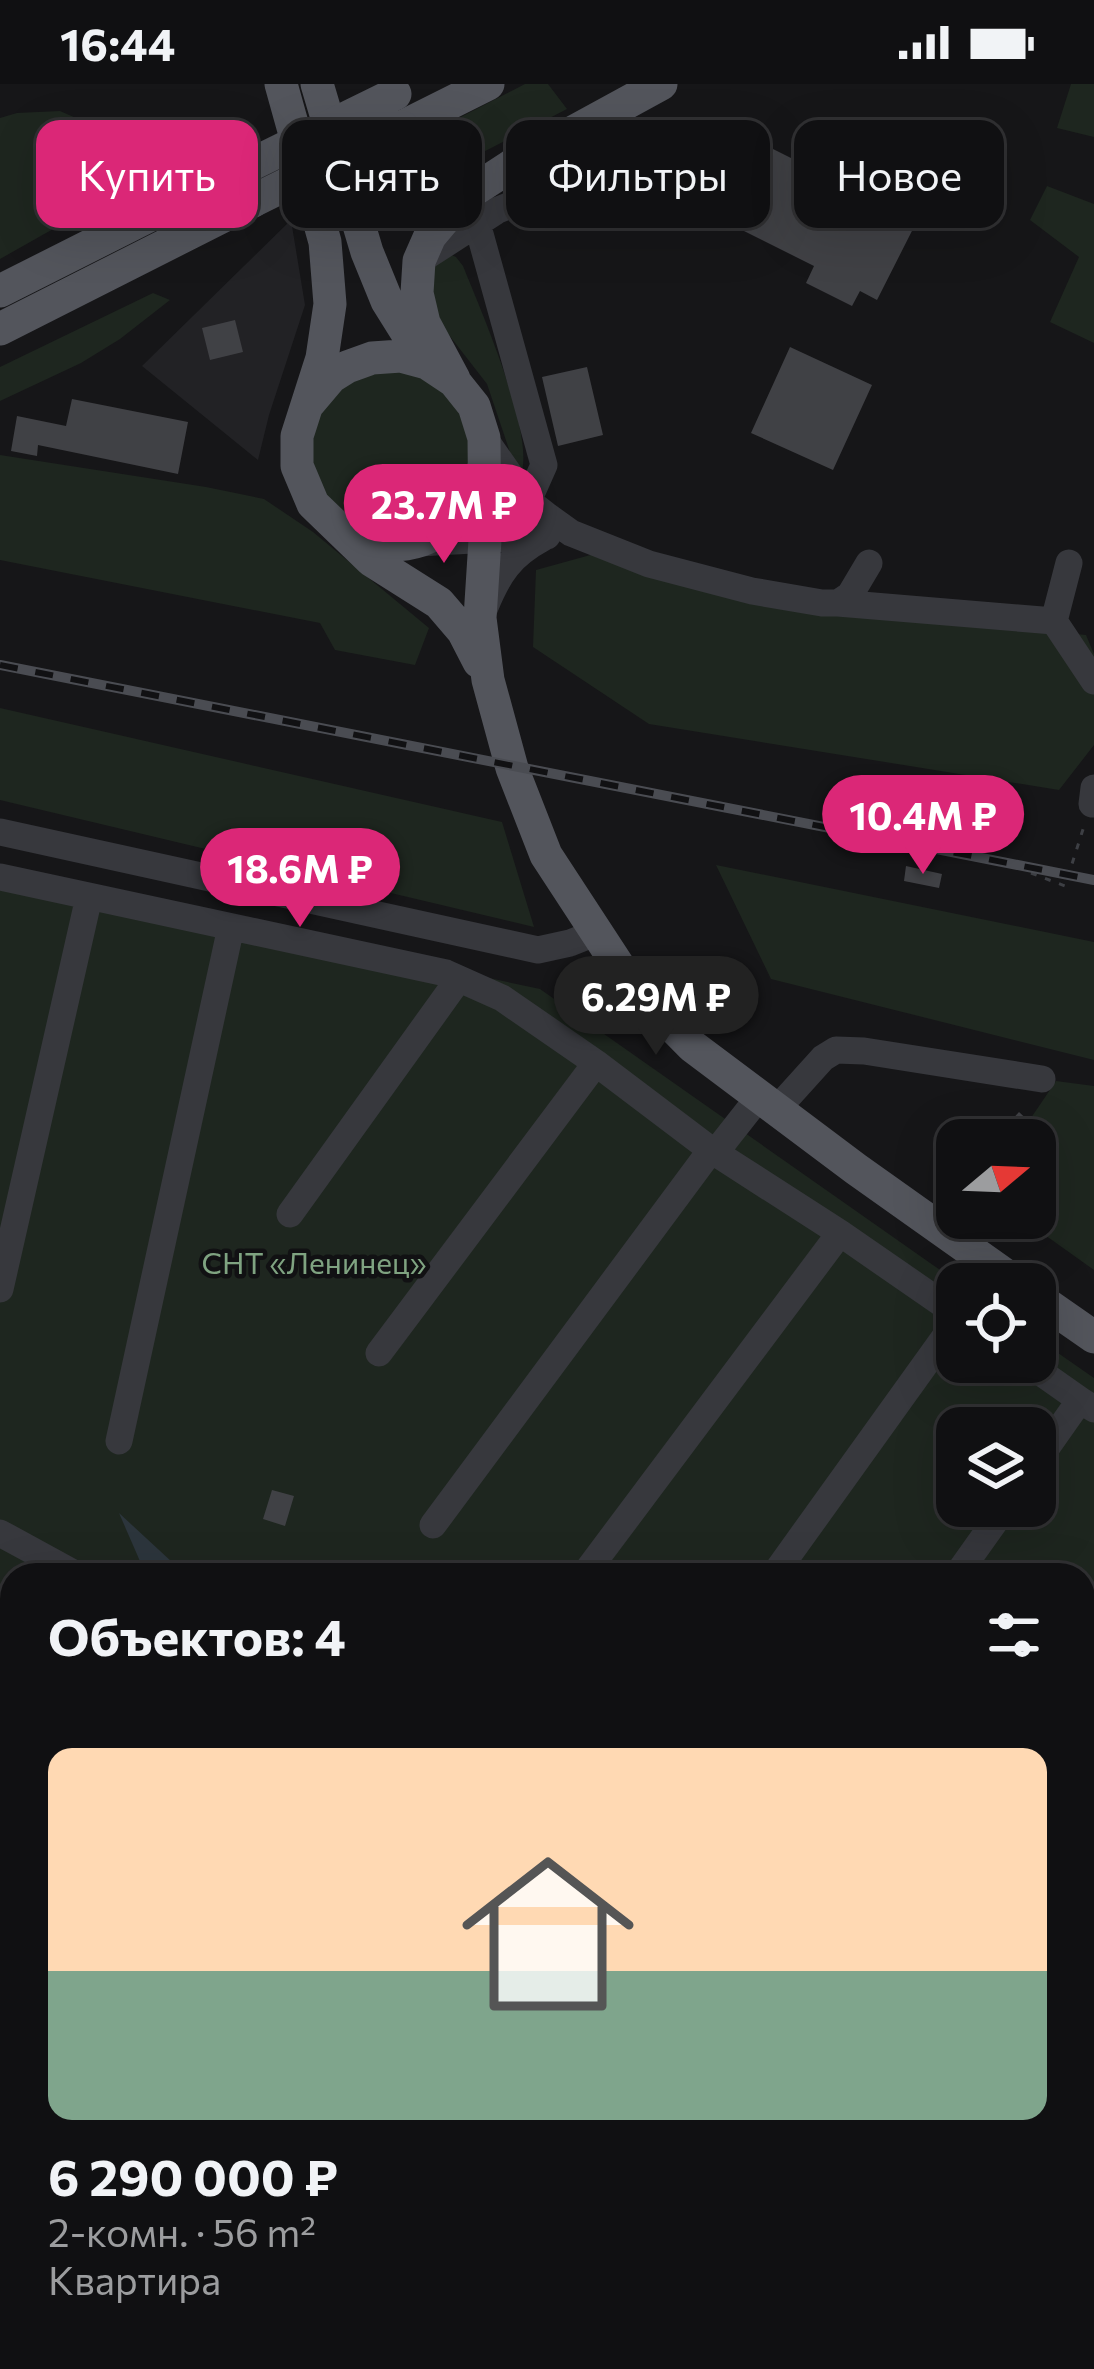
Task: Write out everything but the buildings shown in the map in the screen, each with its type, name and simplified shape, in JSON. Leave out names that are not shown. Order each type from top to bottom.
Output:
[{"type":"main road","points":[[281,84],[326,242],[330,304],[322,358],[297,436],[298,466],[313,504],[340,531],[371,560],[439,603],[464,631],[488,680]]},
{"type":"main road","points":[[317,84],[327,120]]},
{"type":"main road","points":[[0,291],[232,174],[404,102],[488,84]]},
{"type":"main road","points":[[482,198],[511,166],[661,84]]},
{"type":"main road","points":[[0,329],[253,201],[404,102]]},
{"type":"main road","points":[[360,228],[388,301],[441,372],[474,406],[484,452],[480,618],[488,680],[512,768],[545,855],[629,982],[692,1046],[989,1263]]},
{"type":"main road","points":[[441,372],[417,293],[419,261],[430,236],[443,228]]},
{"type":"main road","points":[[309,403],[331,377],[372,358],[400,356],[441,372]]},
{"type":"main road","points":[[340,531],[380,545],[407,544],[444,529],[473,497],[484,452]]},
{"type":"main road","points":[[1056,1311],[1094,1337]]},
{"type":"street","points":[[475,228],[544,465],[528,501]]},
{"type":"street","points":[[484,452],[559,534]]},
{"type":"street","points":[[480,618],[508,563],[520,551],[559,534]]},
{"type":"street","points":[[407,544],[559,534],[752,591],[822,603],[1054,621]]},
{"type":"street","points":[[838,603],[850,595],[869,563]]},
{"type":"street","points":[[1069,563],[1054,621],[1094,681]]},
{"type":"street","points":[[0,832],[538,950],[595,933]]},
{"type":"street","points":[[0,878],[446,973],[502,998],[713,1152],[840,1233],[936,1302]]},
{"type":"street","points":[[0,1288],[89,897]]},
{"type":"street","points":[[119,1441],[231,927]]},
{"type":"street","points":[[290,1214],[458,980]]},
{"type":"street","points":[[433,1525],[713,1152],[823,1058],[836,1050],[864,1051],[1042,1079]]},
{"type":"street","points":[[379,1353],[596,1063]]},
{"type":"street","points":[[593,1563],[840,1233]]},
{"type":"street","points":[[783,1563],[936,1347]]},
{"type":"street","points":[[1056,1383],[1087,1404],[1056,1440]]},
{"type":"street","points":[[966,1563],[991,1527]]},
{"type":"street","points":[[0,1533],[54,1563]]},
{"type":"path","points":[[1031,873],[1065,886],[1093,796]]},
{"type":"shaded area","points":[[283,228],[292,228],[305,305],[258,460],[142,366]]},
{"type":"shaded area","points":[[119,1513],[173,1563],[141,1563]]},
{"type":"green space","points":[[525,84],[548,84],[567,109],[546,120],[506,120],[506,140],[482,153],[482,120],[455,120]]},
{"type":"green space","points":[[1071,84],[1094,84],[1094,137],[1057,128]]},
{"type":"green space","points":[[60,111],[80,120],[36,120],[36,228],[55,228],[0,259],[0,118]]},
{"type":"green space","points":[[1047,186],[1094,204],[1094,343],[1050,322],[1079,257],[1030,220]]},
{"type":"green space","points":[[445,252],[463,266],[504,372],[521,434],[520,476],[487,384],[442,326],[429,297],[434,260]]},
{"type":"green space","points":[[153,293],[170,300],[120,339],[0,401],[0,367]]},
{"type":"green space","points":[[392,369],[425,376],[465,412],[474,463],[450,511],[398,534],[346,519],[325,499],[313,475],[311,442],[323,406],[340,388],[365,374]]},
{"type":"green space","points":[[0,455],[264,499],[313,532],[429,628],[415,665],[335,650],[320,623],[0,560]]},
{"type":"green space","points":[[594,554],[961,622],[1086,635],[1094,654],[1094,745],[1059,790],[649,724],[533,647],[536,570]]},
{"type":"green space","points":[[0,708],[502,822],[534,927],[0,800]]},
{"type":"green space","points":[[716,865],[1094,942],[1094,1060],[771,979]]},
{"type":"green space","name":"СНТ «Ленинец»","points":[[0,873],[540,989],[936,1267],[936,1383],[1056,1383],[1056,1352],[1094,1378],[1094,1563],[0,1563]]},
{"type":"green space","points":[[1056,1081],[1094,1086],[1094,1270],[1050,1239],[1056,1239],[1056,1119],[1030,1119]]},
{"type":"railway","points":[[0,665],[1094,880]]}]
